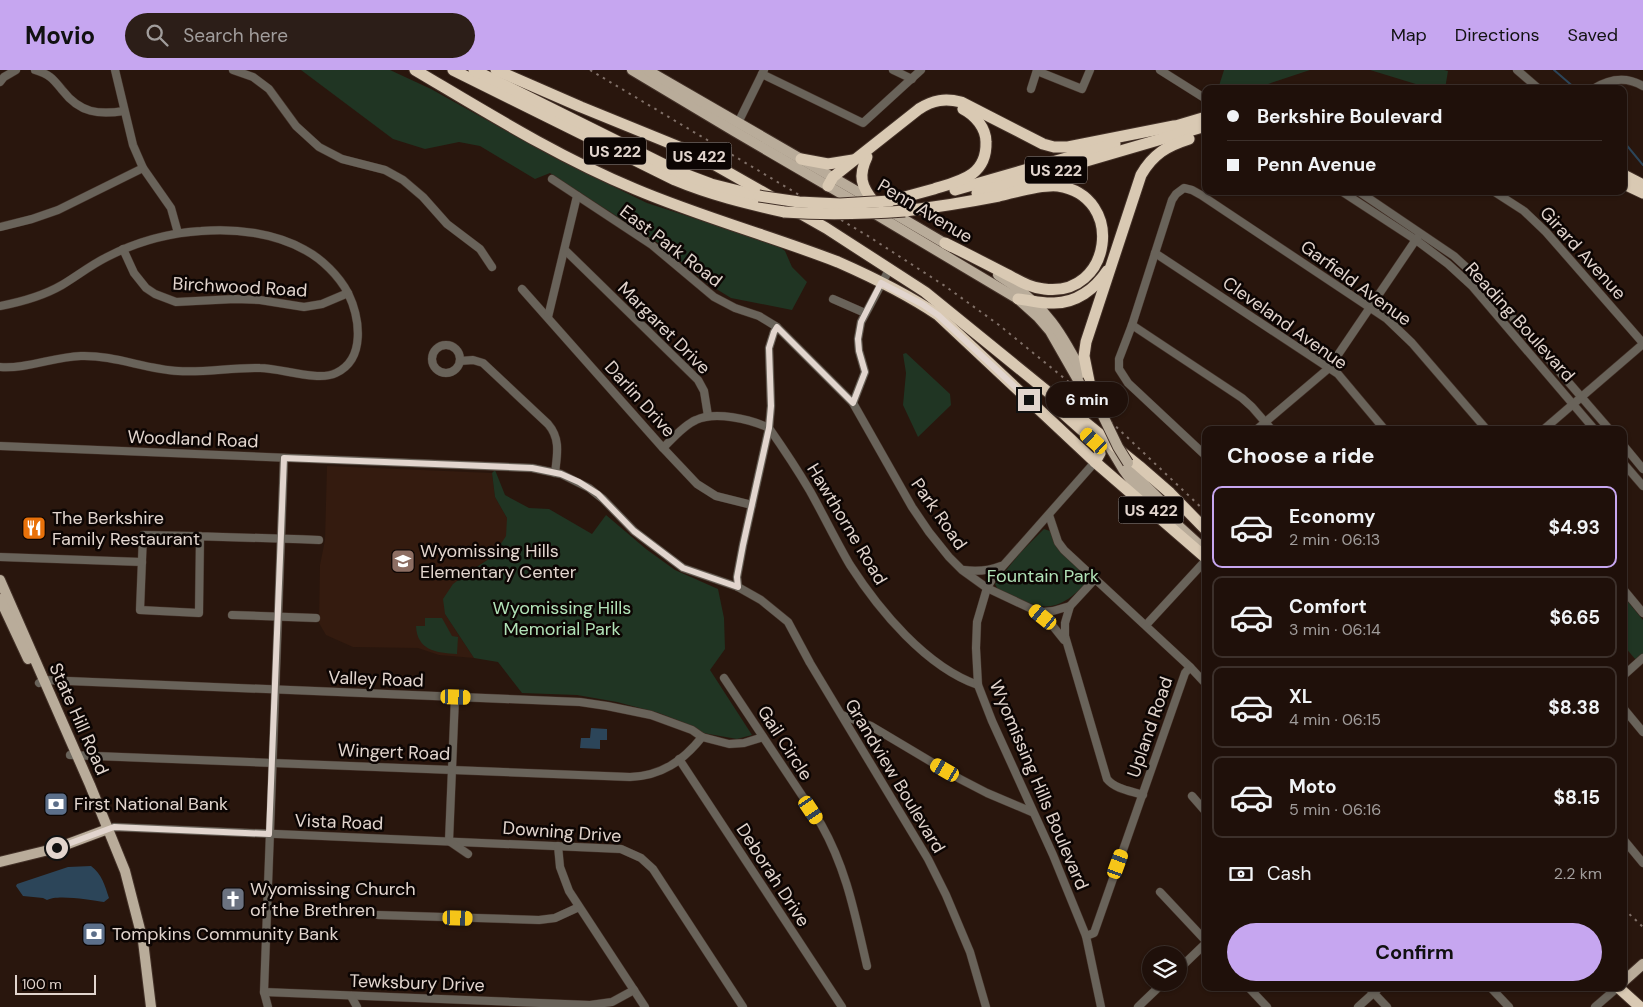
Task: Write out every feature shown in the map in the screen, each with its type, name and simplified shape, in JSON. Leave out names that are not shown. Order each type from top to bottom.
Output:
[{"type":"highway","name":"US 422","points":[[415,70],[506,124],[581,164],[634,189],[822,256],[864,274],[922,304],[938,315],[1096,462],[1202,555]]},
{"type":"highway","name":"US 222","points":[[453,70],[674,180],[731,200],[784,212],[864,214],[905,211],[980,192],[1202,122]]},
{"type":"highway","name":"US 222","points":[[474,70],[679,172],[711,184],[759,196],[799,202],[840,204],[925,197],[956,190],[1174,126],[1202,121]]},
{"type":"highway","name":"US 422","points":[[496,70],[694,153],[826,228],[890,268],[925,292],[1159,482],[1202,526]]},
{"type":"highway","points":[[833,181],[924,106],[940,100],[961,102],[1043,144],[1054,147],[1068,147],[1174,126]]},
{"type":"highway","points":[[801,159],[828,164],[862,158],[927,110],[936,106],[949,104],[962,108],[973,115],[982,127],[986,138],[985,152],[981,163],[970,176],[959,182],[890,201]]},
{"type":"highway","points":[[1091,391],[1085,361],[1086,342],[1141,175],[1155,157],[1168,146],[1202,134]]},
{"type":"highway","points":[[862,158],[862,178],[865,190],[874,202]]},
{"type":"highway","points":[[1627,177],[1643,185]]},
{"type":"highway","points":[[1627,185],[1643,193]]},
{"type":"highway","points":[[905,211],[967,202],[1041,187],[1060,186],[1078,193],[1094,208],[1102,224],[1104,238],[1099,257],[1086,276],[1076,284],[1053,290],[1032,287],[945,243]]},
{"type":"highway","points":[[1018,299],[1054,303],[1074,299],[1095,286],[1103,276],[1114,254]]},
{"type":"highway","points":[[1004,356],[1094,441],[1100,453],[1096,462]]},
{"type":"highway","points":[[1621,991],[1640,1007]]},
{"type":"main road","name":"Penn Avenue","points":[[632,70],[874,202],[1010,282],[1033,300],[1058,329],[1072,351],[1118,447],[1128,463],[1158,499],[1202,539]]},
{"type":"main road","name":"Penn Avenue","points":[[647,70],[736,127],[801,159],[1018,299],[1050,331],[1078,380],[1111,449],[1136,487],[1202,547]]},
{"type":"main road","name":"State Hill Road","points":[[0,580],[105,830],[124,885],[138,950],[144,960],[151,1007]]},
{"type":"main road","name":"State Hill Road","points":[[0,599],[42,682]]},
{"type":"main road","points":[[0,862],[57,848],[105,830]]},
{"type":"main road","points":[[1627,978],[1643,964]]},
{"type":"street","points":[[0,82],[4,77],[16,70]]},
{"type":"street","points":[[35,70],[51,76],[64,92],[84,109],[95,113],[124,111]]},
{"type":"street","points":[[115,70],[133,145],[142,168],[171,208],[178,233]]},
{"type":"street","points":[[233,70],[253,77],[269,89],[296,126],[319,147],[342,159],[379,168],[403,180],[423,197],[447,224],[480,250],[492,267]]},
{"type":"street","points":[[893,70],[912,79]]},
{"type":"street","points":[[736,127],[763,72],[863,124],[921,70]]},
{"type":"street","points":[[1031,89],[1037,70],[1082,89],[1090,70]]},
{"type":"street","points":[[1160,70],[1202,96]]},
{"type":"street","points":[[1518,70],[1528,74],[1536,85]]},
{"type":"street","points":[[1600,85],[1606,82],[1628,80],[1643,86]]},
{"type":"street","points":[[0,227],[58,210],[142,168]]},
{"type":"street","name":"East Park Road","points":[[552,180],[652,245],[714,297],[735,308],[759,316],[777,327]]},
{"type":"street","name":"Garfield Avenue","points":[[1155,253],[1172,200],[1184,188],[1192,190],[1387,319],[1405,336],[1483,426]]},
{"type":"street","name":"Reading Boulevard","points":[[1347,195],[1416,240],[1448,264],[1472,286],[1592,426]]},
{"type":"street","name":"Reading Boulevard","points":[[1364,195],[1454,256],[1479,279],[1607,426]]},
{"type":"street","name":"Girard Avenue","points":[[1499,195],[1524,211],[1541,227],[1643,343]]},
{"type":"street","points":[[548,317],[577,196]]},
{"type":"street","points":[[0,306],[21,302],[59,286],[123,249],[178,233],[226,230],[283,240],[306,250],[322,262],[348,293],[356,323],[358,344],[355,355],[348,364],[332,375],[314,376],[286,370],[261,368],[197,372],[176,371],[92,356],[55,358],[18,367],[0,368]]},
{"type":"street","points":[[1260,426],[1329,368],[1421,232]]},
{"type":"street","name":"Birchwood Road","points":[[123,249],[134,273],[142,283],[156,294],[176,302],[246,299],[304,306],[322,304],[348,293]]},
{"type":"street","name":"Margaret Drive","points":[[565,250],[698,380],[704,391],[708,416]]},
{"type":"street","points":[[1155,253],[1132,325],[1118,359],[1118,369],[1123,377],[1202,452]]},
{"type":"street","name":"Cleveland Avenue","points":[[1155,253],[1338,374],[1382,426]]},
{"type":"street","points":[[853,403],[865,372],[859,351],[858,339],[861,322],[890,268]]},
{"type":"street","name":"Darlin Drive","points":[[522,289],[691,479],[706,491],[726,499],[752,505]]},
{"type":"street","points":[[833,299],[865,313]]},
{"type":"street","points":[[1132,325],[1242,398],[1268,426]]},
{"type":"street","points":[[738,587],[739,568],[769,428],[771,406],[769,348],[777,327]]},
{"type":"street","name":"Park Road","points":[[777,327],[853,403],[928,532],[962,570],[987,588],[1034,610],[1043,612],[1053,611],[1070,606]]},
{"type":"street","points":[[1548,426],[1643,343]]},
{"type":"street","points":[[460,362],[472,360],[483,362],[551,427],[558,442],[555,473]]},
{"type":"street","points":[[662,448],[694,420],[708,416],[725,416],[761,424],[769,428]]},
{"type":"street","name":"Hawthorne Road","points":[[769,428],[810,491],[850,564],[879,605],[904,634],[929,657],[964,680],[978,685]]},
{"type":"street","name":"Woodland Road","points":[[0,446],[532,468],[555,473],[579,482],[598,494],[634,531],[683,568],[738,587]]},
{"type":"street","points":[[1627,450],[1643,469]]},
{"type":"street","points":[[268,1007],[264,992],[284,458]]},
{"type":"street","name":"Wyomissing Hills Boulevard","points":[[1096,462],[1003,565],[987,588],[977,628],[976,648],[978,685],[1032,812],[1053,855],[1086,936],[1101,1007]]},
{"type":"street","points":[[1627,467],[1643,486]]},
{"type":"street","name":"Upland Road","points":[[1049,515],[1058,542],[1064,550],[1190,667],[1185,673],[1094,933],[1086,936]]},
{"type":"street","points":[[200,536],[199,613],[140,610],[143,535],[200,536],[280,538],[319,540]]},
{"type":"street","points":[[0,557],[142,562]]},
{"type":"street","points":[[1146,625],[1202,563]]},
{"type":"street","points":[[962,570],[987,571],[1003,565]]},
{"type":"street","points":[[1095,579],[1070,606],[1065,623],[1064,636],[1106,779],[1117,787],[1143,795]]},
{"type":"street","name":"Grandview Boulevard","points":[[738,587],[761,600],[788,622],[810,663],[928,859],[946,895],[970,952],[986,1007]]},
{"type":"street","points":[[1627,594],[1643,613]]},
{"type":"street","points":[[1034,610],[1052,625],[1066,643]]},
{"type":"street","points":[[232,615],[316,618]]},
{"type":"street","points":[[1627,672],[1643,658]]},
{"type":"street","points":[[1190,667],[1202,680]]},
{"type":"street","name":"Gail Circle","points":[[724,678],[821,824],[837,856],[852,900],[867,966]]},
{"type":"street","name":"Valley Road","points":[[42,682],[580,702],[668,720],[692,730],[702,737],[729,744],[739,744],[763,737]]},
{"type":"street","points":[[456,697],[449,841],[468,854]]},
{"type":"street","points":[[1627,713],[1643,732]]},
{"type":"street","points":[[842,715],[871,726],[987,793],[1032,812]]},
{"type":"street","name":"Wingert Road","points":[[74,755],[644,776],[661,771],[690,752],[702,737]]},
{"type":"street","name":"Deborah Drive","points":[[679,759],[842,1007]]},
{"type":"street","points":[[1192,796],[1202,807]]},
{"type":"street","name":"Vista Road","points":[[105,830],[114,827],[449,841]]},
{"type":"street","name":"Downing Drive","points":[[449,841],[621,849],[634,853],[648,863],[743,1007]]},
{"type":"street","points":[[1627,844],[1643,863]]},
{"type":"street","points":[[558,846],[562,876],[579,907],[645,1007]]},
{"type":"street","points":[[1160,892],[1202,938]]},
{"type":"street","points":[[378,915],[539,920],[555,918],[579,907]]},
{"type":"street","points":[[1187,961],[1202,946]]},
{"type":"street","name":"Tewksbury Drive","points":[[264,992],[351,996],[450,1004],[570,1006],[606,1003],[634,990]]},
{"type":"street","points":[[1143,1005],[1156,991]]},
{"type":"street","points":[[1252,991],[1267,1007]]},
{"type":"street","points":[[1358,1007],[1372,991]]},
{"type":"street","points":[[1375,991],[1387,1007]]},
{"type":"street","points":[[1494,991],[1509,1007]]},
{"type":"street","points":[[1595,1007],[1614,991]]},
{"type":"street","points":[[351,996],[357,1007]]},
{"type":"shaded area","name":"Wyomissing Hills Elementary Center","points":[[327,466],[492,473],[495,497],[507,518],[507,536],[492,557],[469,572],[445,614],[474,658],[439,655],[418,648],[353,647],[326,635],[319,623],[320,565],[325,540]]},
{"type":"green space","points":[[301,70],[390,70],[431,89],[555,158],[647,203],[777,245],[785,251],[792,267],[807,282],[792,310],[731,298],[705,282],[661,245],[550,173],[535,179],[480,146],[459,142],[425,149],[393,139]]},
{"type":"green space","points":[[1224,70],[1310,70],[1265,85],[1219,85]]},
{"type":"green space","points":[[1370,70],[1448,71],[1446,85],[1419,85]]},
{"type":"green space","points":[[906,353],[950,394],[951,405],[918,437],[903,405],[906,373],[903,354]]},
{"type":"green space","name":"Wyomissing Hills Memorial Park","points":[[495,470],[505,495],[529,508],[549,509],[592,534],[606,515],[646,549],[675,570],[718,589],[724,618],[725,649],[710,670],[752,735],[737,739],[703,733],[687,724],[659,713],[617,702],[577,695],[522,693],[498,662],[474,658],[445,614],[443,599],[453,584],[492,557],[506,536],[507,518],[495,497],[492,473]]},
{"type":"green space","name":"Fountain Park","points":[[1044,529],[1050,531],[1090,578],[1077,592],[1066,600],[1056,605],[1046,606],[1025,602],[1013,597],[998,590],[995,584],[1020,553]]},
{"type":"green space","points":[[1627,601],[1643,620],[1643,654],[1636,660],[1627,650]]},
{"type":"green space","points":[[425,618],[442,618],[452,636],[458,637],[457,654],[442,653],[429,649],[424,645],[417,634],[416,626],[425,626]]},
{"type":"water","points":[[591,728],[607,729],[607,740],[600,740],[600,749],[580,748],[581,738],[590,738]]},
{"type":"water","points":[[91,866],[100,876],[106,889],[109,898],[104,902],[66,897],[47,900],[23,896],[16,886],[17,884],[68,867]]},
{"type":"waterway","points":[[1554,70],[1571,85]]},
{"type":"waterway","points":[[1627,146],[1643,165]]},
{"type":"railway","points":[[590,70],[868,236],[945,286],[999,325],[1070,383],[1202,508]]},
{"type":"railway","points":[[1627,912],[1643,927]]},
{"type":"place","name":"The Berkshire Family Restaurant","points":[[34,528]]},
{"type":"place","name":"Wyomissing Hills Elementary Center","points":[[403,561]]},
{"type":"place","name":"First National Bank","points":[[56,804]]},
{"type":"place","name":"Wyomissing Church of the Brethren","points":[[233,899]]},
{"type":"place","name":"Tompkins Community Bank","points":[[94,934]]},
{"type":"route","points":[[57,848],[114,827],[269,834],[284,458],[532,468],[561,474],[579,482],[598,494],[634,531],[683,568],[738,587],[737,577],[743,545],[769,428],[771,406],[769,348],[777,327],[853,403],[865,372],[859,351],[858,339],[861,322],[881,283],[922,304],[938,315],[1029,400]]}]
